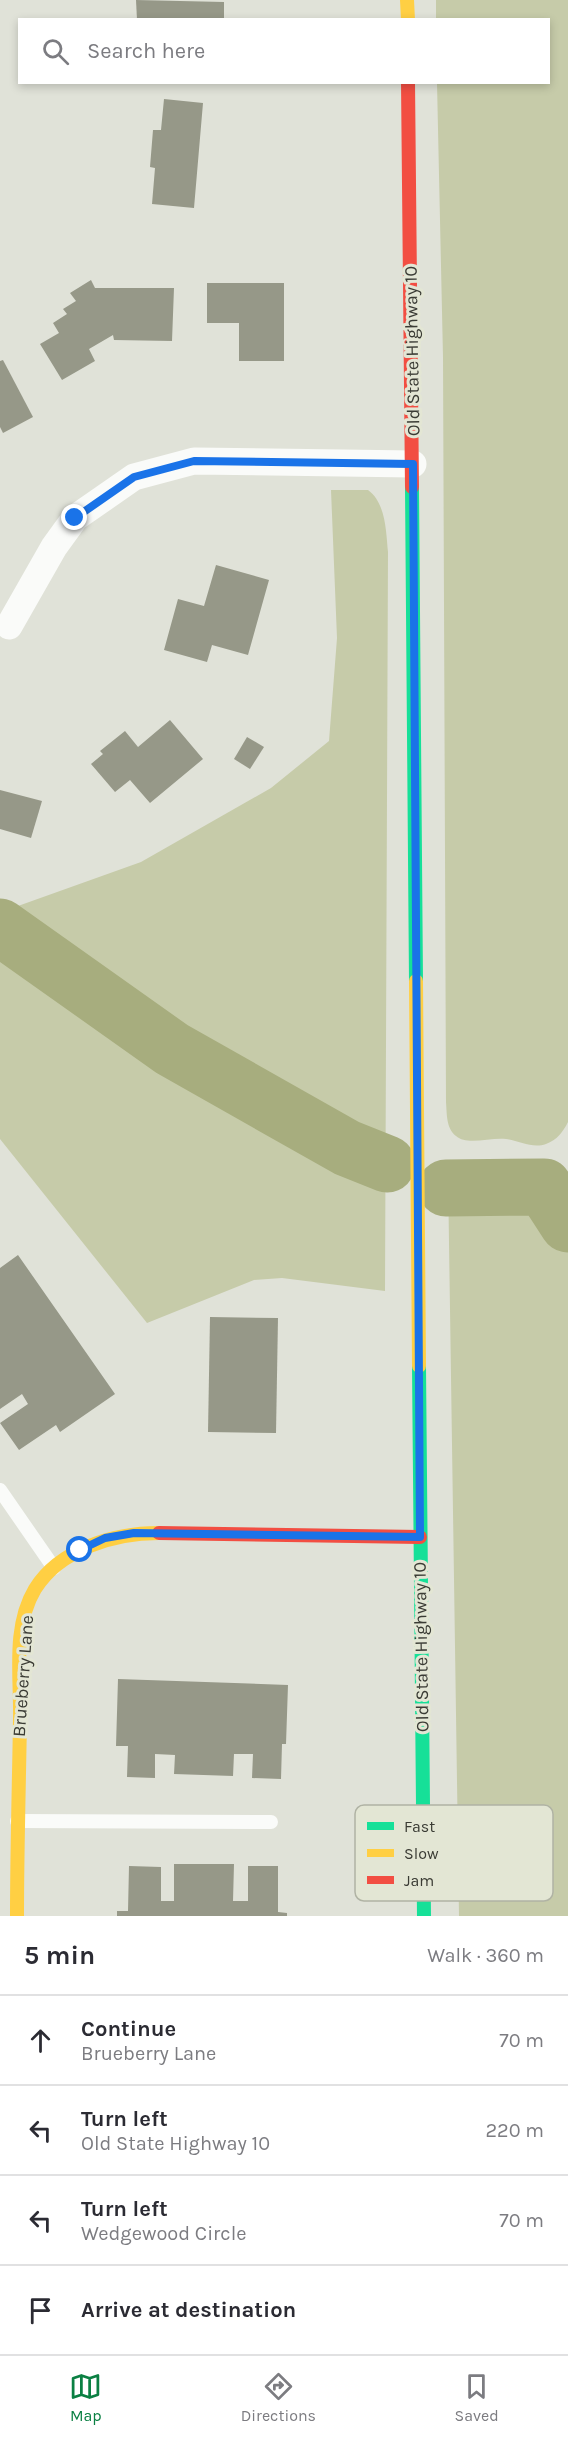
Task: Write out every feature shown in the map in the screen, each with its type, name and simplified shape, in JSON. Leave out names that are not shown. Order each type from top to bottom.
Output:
[{"type":"street","points":[[407,0],[408,18]]},
{"type":"street","name":"Old State Highway 10","points":[[408,84],[423,1805]]},
{"type":"street","points":[[9,626],[54,547],[75,518],[134,477],[194,461],[413,464]]},
{"type":"street","name":"Brueberry Lane","points":[[17,1916],[22,1651],[27,1607],[36,1589],[54,1568],[80,1550],[105,1538],[134,1533],[420,1537]]},
{"type":"street","name":"Old State Highway 10","points":[[424,1901],[424,1916]]},
{"type":"lane","points":[[0,1490],[54,1568]]},
{"type":"lane","points":[[7,1660],[22,1651]]},
{"type":"lane","points":[[17,1821],[271,1822]]},
{"type":"green space","points":[[436,0],[568,0],[568,1122],[556,1138],[541,1145],[506,1139],[473,1141],[461,1139],[450,1129],[447,1116],[443,357],[437,84],[550,84],[550,18],[436,18]]},
{"type":"green space","points":[[331,490],[368,490],[374,496],[384,518],[388,552],[385,1291],[282,1278],[254,1280],[147,1323],[0,1139],[0,908],[4,911],[141,862],[271,788],[329,741],[337,638]]},
{"type":"green space","points":[[475,1165],[508,1171],[517,1175],[532,1188],[544,1208],[568,1202],[568,1916],[459,1916],[459,1901],[553,1901],[553,1805],[457,1805],[448,1174],[453,1169]]},
{"type":"building","points":[[136,0],[224,2],[224,18],[137,18]]},
{"type":"building","points":[[164,99],[203,103],[194,208],[152,204],[155,168],[150,167],[153,130],[161,130]]},
{"type":"building","points":[[91,280],[95,288],[174,288],[172,341],[114,340],[113,335],[89,349],[95,361],[62,380],[40,344],[59,333],[53,323],[67,314],[63,309],[76,301],[70,293]]},
{"type":"building","points":[[207,283],[284,283],[284,361],[239,361],[239,323],[207,323]]},
{"type":"building","points":[[3,360],[33,417],[3,433],[0,427],[0,361]]},
{"type":"building","points":[[216,565],[269,580],[248,655],[212,645],[207,662],[164,650],[178,599],[204,606]]},
{"type":"building","points":[[170,720],[203,759],[150,803],[130,780],[115,792],[91,764],[103,754],[100,751],[125,731],[138,747]]},
{"type":"building","points":[[247,737],[264,747],[250,769],[234,759]]},
{"type":"building","points":[[0,790],[42,801],[31,838],[0,829]]},
{"type":"building","points":[[18,1255],[115,1394],[60,1432],[56,1425],[19,1450],[0,1423],[28,1404],[22,1394],[0,1409],[0,1268]]},
{"type":"building","points":[[210,1317],[278,1318],[276,1433],[208,1432]]},
{"type":"building","points":[[118,1679],[288,1685],[286,1744],[282,1744],[281,1779],[252,1778],[253,1754],[234,1754],[233,1776],[174,1774],[175,1755],[155,1754],[155,1778],[127,1777],[128,1746],[116,1746]]},
{"type":"building","points":[[174,1864],[234,1864],[233,1901],[248,1901],[248,1866],[278,1866],[278,1912],[287,1913],[287,1916],[117,1916],[117,1911],[128,1911],[129,1866],[161,1867],[161,1901],[174,1901]]},
{"type":"waterway","points":[[0,927],[172,1049],[347,1148],[387,1164]]},
{"type":"waterway","points":[[446,1188],[544,1187],[568,1224]]},
{"type":"traffic: fast","points":[[412,487],[416,981]]},
{"type":"traffic: fast","points":[[419,1366],[423,1805]]},
{"type":"traffic: fast","points":[[424,1901],[424,1916]]},
{"type":"traffic: slow","points":[[407,0],[408,18]]},
{"type":"traffic: slow","points":[[416,981],[419,1366]]},
{"type":"traffic: slow","points":[[17,1916],[19,1653],[20,1636],[28,1604],[35,1589],[46,1575],[73,1554],[107,1540],[159,1533]]},
{"type":"traffic: jam","points":[[408,84],[412,487]]},
{"type":"traffic: jam","points":[[159,1533],[420,1537]]},
{"type":"route","points":[[75,518],[134,477],[194,461],[413,464],[420,1537],[134,1533],[105,1538],[80,1550]]}]
